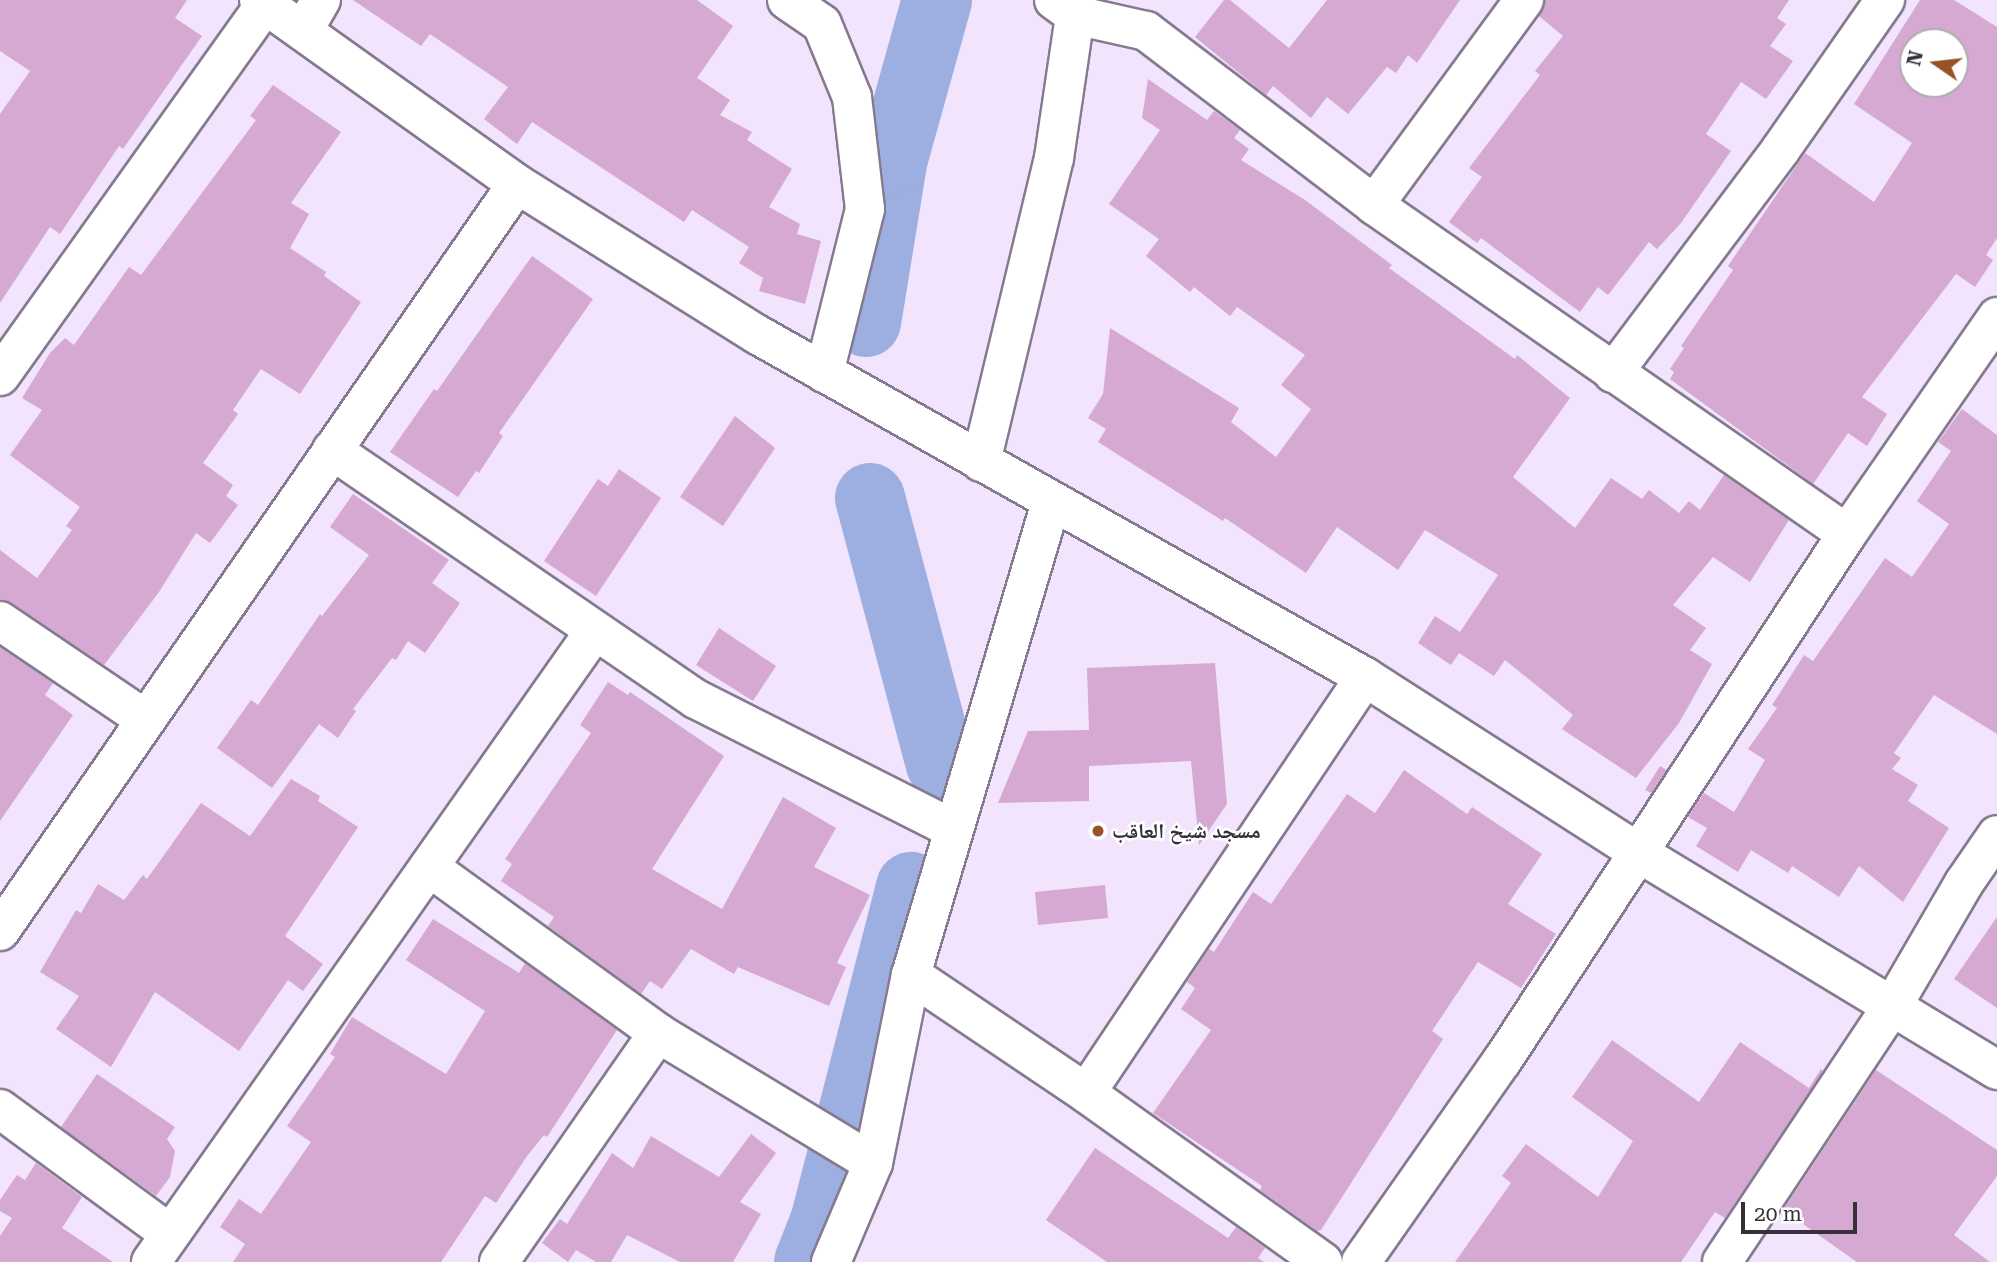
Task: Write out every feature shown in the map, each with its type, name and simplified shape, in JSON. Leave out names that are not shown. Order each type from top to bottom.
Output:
[{"type":"street","points":[[787,0],[822,24],[852,97],[865,209],[824,373]]},
{"type":"street","points":[[1374,205],[1524,0]]},
{"type":"street","points":[[1613,373],[1781,149],[1885,0]]},
{"type":"street","points":[[0,376],[262,2],[312,15],[517,184],[758,335],[1366,677],[1639,853],[1997,1070]]},
{"type":"street","points":[[981,462],[1054,158],[1064,7],[1148,16],[1374,205],[1847,534]]},
{"type":"street","points":[[0,931],[517,184]]},
{"type":"street","points":[[1362,1262],[1502,1061],[1847,534],[1997,317]]},
{"type":"street","points":[[332,450],[594,632],[696,699],[953,830]]},
{"type":"street","points":[[831,1262],[873,1163],[911,975],[1051,502]]},
{"type":"street","points":[[0,621],[146,720]]},
{"type":"street","points":[[0,1109],[161,1248],[594,632]]},
{"type":"street","points":[[1086,1093],[1366,677]]},
{"type":"street","points":[[1722,1262],[1893,1005],[1964,883],[1997,835]]},
{"type":"street","points":[[429,867],[658,1032],[873,1163]]},
{"type":"street","points":[[911,975],[1086,1093],[1324,1262]]},
{"type":"street","points":[[499,1262],[658,1032]]},
{"type":"building","points":[[0,0],[187,0],[175,18],[202,36],[123,149],[119,146],[60,234],[50,227],[0,303],[0,114],[30,71],[0,51]]},
{"type":"building","points":[[353,0],[697,0],[733,26],[697,78],[730,100],[720,115],[752,132],[747,140],[792,169],[769,207],[800,224],[797,234],[821,241],[805,304],[759,291],[763,278],[739,263],[749,247],[692,210],[684,222],[532,122],[517,144],[484,119],[508,87],[430,34],[421,46]]},
{"type":"building","points":[[1224,0],[1230,0],[1289,48],[1327,0],[1460,0],[1417,63],[1408,55],[1396,73],[1387,67],[1348,114],[1327,97],[1311,118],[1273,86],[1266,95],[1195,37]]},
{"type":"building","points":[[1545,0],[1789,0],[1777,18],[1786,24],[1770,46],[1793,61],[1766,99],[1741,82],[1706,134],[1731,151],[1681,223],[1657,249],[1649,242],[1608,295],[1598,287],[1580,312],[1481,238],[1477,243],[1449,222],[1482,177],[1469,168],[1540,75],[1535,71],[1563,36],[1539,16]]},
{"type":"building","points":[[1920,0],[1954,0],[1997,27],[1997,238],[1986,255],[1993,260],[1975,287],[1956,274],[1862,397],[1887,414],[1867,446],[1848,433],[1813,484],[1670,379],[1674,372],[1670,369],[1684,348],[1681,346],[1733,270],[1728,266],[1805,153],[1874,202],[1912,143],[1854,104],[1899,33],[1899,98],[1969,98],[1969,28],[1902,28]]},
{"type":"building","points":[[1148,79],[1207,120],[1214,111],[1240,130],[1234,138],[1249,149],[1241,160],[1305,200],[1392,265],[1389,268],[1515,359],[1517,355],[1570,398],[1513,477],[1575,528],[1611,478],[1642,499],[1649,490],[1679,513],[1689,501],[1700,510],[1724,475],[1789,520],[1750,582],[1713,557],[1673,605],[1706,628],[1690,650],[1712,664],[1679,723],[1636,778],[1562,729],[1573,715],[1505,660],[1494,676],[1459,653],[1451,665],[1418,643],[1435,616],[1460,632],[1498,575],[1425,530],[1398,570],[1337,527],[1306,573],[1225,518],[1223,521],[1098,442],[1106,429],[1088,418],[1103,394],[1110,328],[1239,408],[1231,422],[1276,457],[1311,409],[1281,385],[1305,355],[1237,307],[1230,316],[1194,287],[1190,292],[1146,256],[1159,239],[1109,204],[1160,130],[1142,118]]},
{"type":"building","points":[[273,85],[341,132],[291,203],[309,214],[290,248],[326,272],[324,276],[361,302],[300,394],[261,369],[233,410],[238,414],[203,463],[233,485],[226,496],[238,505],[210,543],[196,533],[159,592],[104,665],[12,603],[0,599],[0,550],[37,578],[72,530],[66,526],[80,507],[10,455],[42,410],[22,398],[50,353],[65,338],[74,345],[129,267],[141,275],[256,120],[250,116]]},
{"type":"building","points":[[532,256],[593,299],[499,433],[503,436],[479,473],[476,471],[458,497],[390,452],[434,389],[437,391]]},
{"type":"building","points":[[1962,409],[1997,435],[1997,734],[1934,695],[1894,753],[1901,758],[1892,769],[1918,785],[1908,801],[1949,828],[1903,902],[1859,866],[1839,897],[1792,866],[1788,873],[1751,850],[1738,872],[1696,846],[1707,828],[1688,817],[1704,793],[1734,812],[1765,760],[1748,749],[1777,708],[1772,705],[1804,655],[1813,661],[1885,558],[1912,577],[1949,524],[1917,501],[1951,451],[1938,442]]},
{"type":"building","points":[[735,416],[775,448],[723,526],[680,497]]},
{"type":"building","points":[[619,469],[661,498],[596,596],[544,561],[598,479],[608,486]]},
{"type":"building","points":[[353,494],[449,560],[432,583],[460,603],[425,653],[408,641],[396,660],[392,658],[353,709],[356,711],[338,738],[319,724],[272,788],[217,748],[251,700],[258,705],[320,614],[322,616],[369,555],[330,527]]},
{"type":"building","points":[[719,628],[776,666],[753,701],[696,665]]},
{"type":"building","points":[[0,647],[53,683],[45,695],[73,715],[0,821]]},
{"type":"building","points":[[1215,663],[1227,804],[1199,845],[1191,761],[1089,766],[1089,801],[998,803],[1028,731],[1089,730],[1087,668]]},
{"type":"building","points":[[608,682],[628,695],[630,692],[724,756],[652,869],[722,909],[783,797],[836,828],[814,867],[870,895],[837,963],[846,967],[829,1006],[738,967],[734,974],[691,949],[662,989],[650,981],[641,994],[548,926],[554,917],[501,881],[512,864],[505,859],[591,733],[580,725]]},
{"type":"building","points":[[1660,766],[1667,770],[1651,793],[1645,790]]},
{"type":"building","points":[[1404,770],[1467,814],[1472,807],[1542,854],[1508,904],[1556,934],[1521,988],[1478,962],[1432,1031],[1443,1039],[1321,1230],[1317,1231],[1260,1190],[1262,1186],[1153,1113],[1211,1030],[1181,1009],[1195,988],[1187,982],[1209,949],[1214,952],[1253,892],[1271,904],[1347,794],[1375,813]]},
{"type":"building","points":[[291,779],[320,796],[318,801],[358,827],[285,936],[323,964],[303,991],[288,980],[239,1051],[155,992],[111,1067],[56,1029],[79,996],[40,972],[76,910],[81,913],[98,884],[124,900],[143,875],[147,879],[201,803],[250,836]]},
{"type":"building","points":[[1105,885],[1108,918],[1038,925],[1035,892]]},
{"type":"building","points":[[1997,917],[1997,1008],[1954,979]]},
{"type":"building","points":[[433,919],[519,973],[525,963],[617,1030],[547,1137],[544,1135],[527,1156],[496,1203],[485,1196],[441,1262],[233,1262],[245,1244],[220,1227],[239,1199],[261,1214],[311,1142],[287,1126],[335,1057],[330,1054],[352,1017],[446,1074],[485,1011],[406,960]]},
{"type":"building","points":[[1612,1040],[1699,1102],[1740,1042],[1809,1088],[1821,1069],[1823,1071],[1725,1218],[1715,1212],[1681,1262],[1455,1262],[1511,1183],[1502,1176],[1526,1144],[1598,1197],[1633,1141],[1572,1097]]},
{"type":"building","points":[[1876,1070],[1997,1150],[1997,1176],[1954,1235],[1990,1262],[1857,1262],[1783,1210]]},
{"type":"building","points":[[97,1074],[175,1127],[167,1139],[175,1151],[170,1177],[156,1196],[61,1127]]},
{"type":"building","points":[[751,1134],[776,1153],[740,1202],[761,1214],[733,1262],[680,1262],[627,1235],[611,1262],[596,1262],[576,1250],[568,1262],[542,1243],[560,1219],[567,1224],[612,1153],[633,1168],[651,1136],[719,1177]]},
{"type":"building","points":[[1095,1148],[1228,1238],[1236,1227],[1265,1248],[1258,1258],[1264,1262],[1107,1262],[1046,1220]]},
{"type":"building","points":[[36,1163],[82,1197],[62,1228],[113,1262],[0,1262],[0,1236],[12,1218],[0,1211],[0,1200],[17,1175],[25,1180]]},
{"type":"waterway","points":[[866,322],[893,158],[937,0]]},
{"type":"waterway","points":[[870,498],[941,764]]},
{"type":"waterway","points":[[809,1262],[825,1222],[911,887]]},
{"type":"place","name":"مسجد شيخ العاقب","points":[[1098,831]]}]
